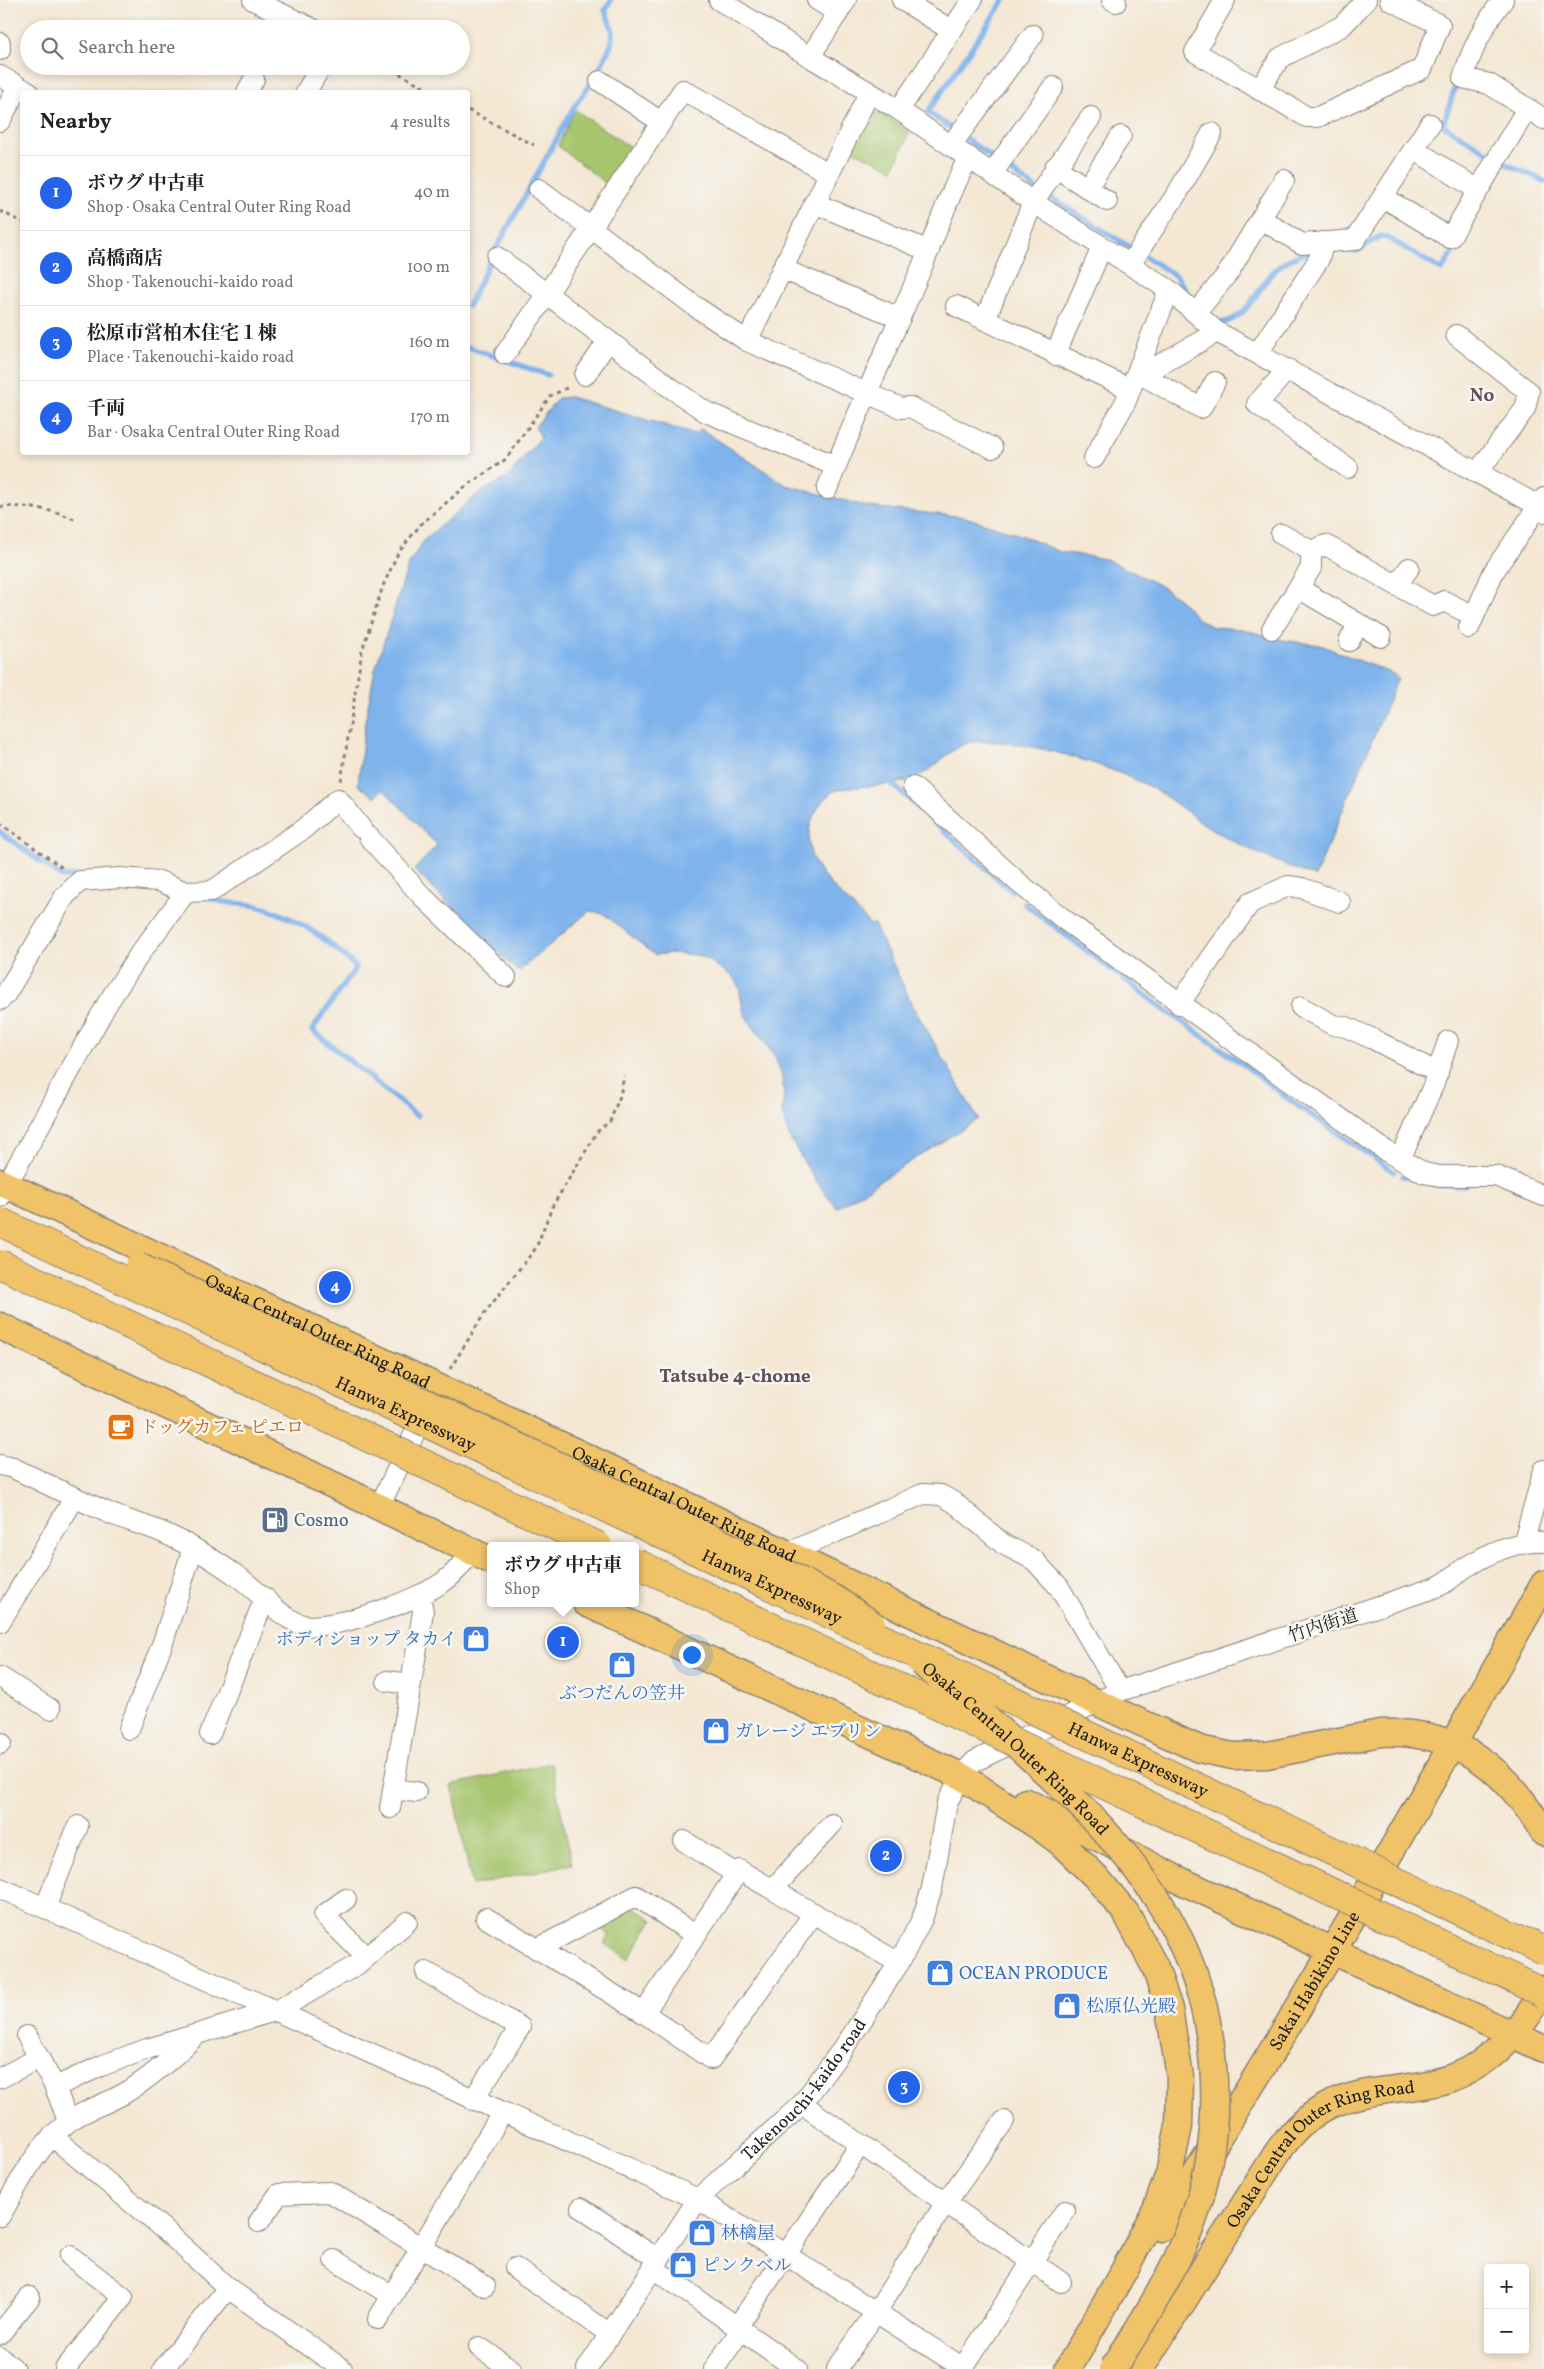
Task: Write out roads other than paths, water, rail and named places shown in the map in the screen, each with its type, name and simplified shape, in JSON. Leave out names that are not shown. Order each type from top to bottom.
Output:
[{"type":"highway","name":"Hanwa Expressway","points":[[0,1222],[1544,1951]]},
{"type":"highway","points":[[0,1264],[590,1542]]},
{"type":"highway","name":"Hanwa Expressway","points":[[639,1564],[948,1709],[1270,1865],[1544,1993]]},
{"type":"main road","name":"Osaka Central Outer Ring Road","points":[[2,1188],[138,1266],[790,1575],[835,1599],[873,1625],[978,1710],[1044,1769],[1131,1863],[1156,1898],[1173,1927],[1188,1960],[1206,2019],[1214,2083],[1211,2145],[1204,2184],[1190,2229],[1159,2292],[1113,2369]]},
{"type":"main road","name":"Osaka Central Outer Ring Road","points":[[2,1188],[443,1380],[788,1554],[1096,1702],[1199,1749],[1233,1756],[1283,1753],[1343,1738],[1380,1733],[1413,1733],[1433,1737],[1453,1745],[1490,1767],[1506,1780],[1528,1807],[1544,1833]]},
{"type":"main road","points":[[0,1326],[481,1556]]},
{"type":"main road","name":"Sakai Habikino Line","points":[[1069,2369],[1234,2116],[1453,1745],[1544,1584]]},
{"type":"main road","name":"Osaka Central Outer Ring Road","points":[[595,1607],[961,1776],[1041,1828],[1079,1859],[1126,1913],[1155,1967],[1174,2030],[1180,2077],[1179,2126],[1169,2174],[1145,2232],[1069,2369]]},
{"type":"main road","points":[[961,1776],[1067,1821],[1175,1878],[1544,2049]]},
{"type":"main road","name":"Osaka Central Outer Ring Road","points":[[1140,2369],[1277,2153],[1292,2133],[1308,2117],[1320,2108],[1350,2096],[1423,2086],[1455,2077],[1483,2060],[1513,2035],[1544,1989]]},
{"type":"street","points":[[253,0],[294,20]]},
{"type":"street","points":[[719,0],[899,110],[970,157],[1033,202],[1169,290],[1217,332],[1477,473],[1542,505],[1494,571],[1471,622],[1444,601],[1433,606],[1326,545],[1311,551]]},
{"type":"street","points":[[810,57],[842,7],[818,0]]},
{"type":"street","points":[[902,0],[952,30]]},
{"type":"street","points":[[899,110],[972,0]]},
{"type":"street","points":[[1225,0],[1195,52],[1307,116],[1318,117],[1422,69],[1440,25],[1390,0]]},
{"type":"street","points":[[1259,90],[1280,58],[1342,26],[1366,0]]},
{"type":"street","points":[[1383,197],[1450,238],[1496,159],[1536,114],[1489,84],[1463,78],[1467,63],[1492,14],[1503,0]]},
{"type":"street","points":[[951,145],[1001,63],[1033,35]]},
{"type":"street","points":[[0,43],[0,50]]},
{"type":"street","points":[[307,90],[316,75]]},
{"type":"street","points":[[0,76],[23,90]]},
{"type":"street","points":[[600,81],[661,122]]},
{"type":"street","points":[[992,174],[1053,87]]},
{"type":"street","points":[[505,354],[683,90],[828,173]]},
{"type":"street","points":[[747,341],[869,92]]},
{"type":"street","points":[[0,121],[20,94]]},
{"type":"street","points":[[985,320],[1033,202],[1091,116]]},
{"type":"street","points":[[1261,219],[1302,244],[1355,240],[1430,124]]},
{"type":"street","points":[[1130,264],[1195,180],[1212,133]]},
{"type":"street","points":[[1087,188],[1121,136]]},
{"type":"street","points":[[1414,149],[1478,190]]},
{"type":"street","points":[[827,489],[866,392],[929,251],[957,178],[970,157]]},
{"type":"street","points":[[1056,167],[1107,201]]},
{"type":"street","points":[[1196,313],[1228,273],[1284,180]]},
{"type":"street","points":[[539,189],[696,307],[747,341],[901,408],[910,407],[992,448]]},
{"type":"street","points":[[814,203],[929,251]]},
{"type":"street","points":[[1258,353],[1320,259],[1324,242]]},
{"type":"street","points":[[1055,354],[1102,246]]},
{"type":"street","points":[[497,257],[668,386],[706,412],[836,466]]},
{"type":"street","points":[[782,269],[900,318]]},
{"type":"street","points":[[1094,458],[1136,380],[1169,290]]},
{"type":"street","points":[[956,306],[1055,354],[1136,380],[1200,408],[1215,382]]},
{"type":"street","points":[[1136,380],[1217,332]]},
{"type":"street","points":[[1456,335],[1536,389],[1525,409],[1477,473]]},
{"type":"street","points":[[585,375],[608,341]]},
{"type":"street","points":[[1288,369],[1258,404],[1348,468]]},
{"type":"street","points":[[1281,534],[1311,551]]},
{"type":"street","points":[[1272,629],[1311,568],[1311,551]]},
{"type":"street","points":[[1397,585],[1409,568]]},
{"type":"street","points":[[1298,588],[1354,632],[1382,637]]},
{"type":"street","points":[[913,787],[1033,895],[1314,1102],[1415,1170],[1440,1176],[1496,1176],[1544,1196]]},
{"type":"street","points":[[0,1000],[5,996],[65,896],[80,881],[120,878],[159,881],[187,892],[212,891],[302,830],[338,799],[421,895],[506,977]]},
{"type":"street","points":[[1179,1004],[1250,903],[1288,886],[1302,888],[1340,902]]},
{"type":"street","points":[[2,1188],[107,1004],[141,952],[187,892]]},
{"type":"street","points":[[1301,1007],[1333,1025],[1346,1027],[1373,1039],[1438,1073]]},
{"type":"street","points":[[1400,1160],[1438,1073],[1448,1041]]},
{"type":"street","points":[[379,1507],[443,1380]]},
{"type":"street","points":[[0,1465],[13,1468],[111,1514],[160,1531],[193,1548],[239,1577],[287,1616],[304,1625],[330,1625],[364,1616],[420,1595],[446,1580],[462,1565],[481,1556]]},
{"type":"street","points":[[1523,1544],[1544,1470]]},
{"type":"street","points":[[788,1554],[923,1494],[941,1495],[955,1503],[1004,1544],[1034,1560],[1059,1587],[1120,1691]]},
{"type":"street","points":[[0,1622],[5,1601],[75,1497]]},
{"type":"street","name":"竹内街道","points":[[961,1776],[975,1761],[989,1752],[1120,1691],[1437,1587],[1452,1580],[1464,1568],[1506,1548],[1532,1541],[1544,1542]]},
{"type":"street","points":[[129,1729],[163,1642],[193,1548]]},
{"type":"street","points":[[416,1792],[392,1798],[423,1612],[420,1595]]},
{"type":"street","points":[[210,1734],[264,1598]]},
{"type":"street","points":[[0,1678],[50,1709]]},
{"type":"street","points":[[387,1681],[411,1684]]},
{"type":"street","name":"Takenouchi-kaido road","points":[[587,2369],[698,2199],[802,2104],[849,2040],[899,1963],[922,1919],[932,1888],[948,1803],[961,1776]]},
{"type":"street","points":[[773,1890],[832,1824]]},
{"type":"street","points":[[45,1908],[78,1826]]},
{"type":"street","points":[[684,1841],[736,1874]]},
{"type":"street","points":[[644,2013],[739,1870],[899,1963]]},
{"type":"street","points":[[0,1888],[278,2010],[473,2100],[698,2199],[963,2369],[1065,2211]]},
{"type":"street","points":[[537,1948],[636,1896],[695,1935]]},
{"type":"street","points":[[346,1899],[324,1915],[366,1957]]},
{"type":"street","points":[[486,1918],[644,2013],[711,2059],[814,1913]]},
{"type":"street","points":[[55,2088],[101,2066],[146,2049],[278,2010],[320,1987],[366,1957],[407,1922]]},
{"type":"street","points":[[426,1972],[520,2027],[473,2100]]},
{"type":"street","points":[[0,2216],[37,2151],[68,2121],[125,2093],[163,2068],[198,2034]]},
{"type":"street","points":[[27,2036],[55,2088],[68,2121]]},
{"type":"street","points":[[0,2078],[39,2058]]},
{"type":"street","points":[[802,2104],[1031,2264],[1061,2282]]},
{"type":"street","points":[[378,2319],[502,2113]]},
{"type":"street","points":[[837,2369],[945,2204],[1004,2121]]},
{"type":"street","points":[[52,2136],[168,2233],[228,2288],[342,2369]]},
{"type":"street","points":[[714,2369],[786,2255],[860,2145]]},
{"type":"street","points":[[259,2222],[279,2194],[330,2192],[486,2286]]},
{"type":"street","points":[[581,2208],[739,2328],[797,2369]]},
{"type":"street","points":[[65,2369],[124,2297],[70,2256]]},
{"type":"street","points":[[334,2260],[392,2296]]},
{"type":"street","points":[[515,2268],[610,2334]]},
{"type":"street","points":[[163,2369],[228,2288]]},
{"type":"street","points":[[0,2334],[30,2297]]},
{"type":"street","points":[[479,2347],[511,2369]]},
{"type":"street","points":[[0,2357],[14,2369]]},
{"type":"water","points":[[570,397],[695,434],[701,429],[786,485],[869,507],[965,517],[1021,535],[1060,552],[1106,559],[1157,584],[1177,597],[1198,619],[1213,627],[1242,629],[1281,640],[1320,645],[1393,674],[1398,678],[1315,877],[1237,843],[1205,825],[1164,795],[1117,772],[1067,755],[1016,744],[993,742],[966,743],[926,772],[911,779],[900,783],[855,787],[831,793],[816,811],[810,828],[809,845],[814,862],[831,884],[870,925],[874,924],[914,1008],[978,1119],[837,1208],[815,1180],[789,1137],[782,1113],[784,1092],[782,1077],[775,1057],[744,1014],[739,987],[733,977],[709,960],[696,955],[672,953],[655,955],[604,914],[589,911],[518,972],[414,870],[437,845],[383,789],[375,797],[358,785],[365,722],[375,670],[408,566],[424,540],[479,493],[507,478],[541,437],[535,427],[558,398]]},
{"type":"waterway","points":[[470,302],[496,249],[574,107],[598,72],[611,45],[613,31],[605,10],[611,0]]},
{"type":"waterway","points":[[1004,0],[928,112],[1032,186],[1176,276],[1190,297]]},
{"type":"waterway","points":[[1458,78],[1443,125],[1505,163],[1544,181]]},
{"type":"waterway","points":[[1344,250],[1358,251],[1380,236],[1388,238],[1442,270],[1460,240]]},
{"type":"waterway","points":[[1217,321],[1220,323],[1229,321],[1237,316],[1251,303],[1278,267],[1290,259],[1308,252]]},
{"type":"waterway","points":[[470,348],[548,375]]},
{"type":"waterway","points":[[892,784],[1011,891]]},
{"type":"waterway","points":[[0,832],[62,877],[78,876]]},
{"type":"waterway","points":[[208,897],[214,900],[257,906],[285,916],[323,938],[356,967],[312,1030],[417,1116]]},
{"type":"waterway","points":[[1025,904],[1165,1010],[1250,1069],[1291,1101],[1394,1172]]},
{"type":"waterway","points":[[1403,1176],[1424,1182]]},
{"type":"waterway","points":[[1433,1184],[1466,1185]]},
{"type":"place","name":"千両","points":[[335,1287]]},
{"type":"place","name":"ドッグカフェ ピエロ","points":[[121,1427]]},
{"type":"place","name":"Cosmo","points":[[275,1520]]},
{"type":"place","name":"ボディショップ タカイ","points":[[476,1639]]},
{"type":"place","name":"ボウグ 中古車","points":[[563,1642]]},
{"type":"place","name":"ぶつだんの笠井","points":[[622,1665]]},
{"type":"place","name":"ガレージ エブリン","points":[[716,1731]]},
{"type":"place","name":"高橋商店","points":[[886,1856]]},
{"type":"place","name":"OCEAN PRODUCE","points":[[940,1973]]},
{"type":"place","name":"松原仏光殿","points":[[1067,2006]]},
{"type":"place","name":"松原市営柏木住宅１棟","points":[[904,2087]]},
{"type":"place","name":"林檎屋","points":[[702,2233]]},
{"type":"place","name":"ピンクベル","points":[[683,2265]]},
{"type":"district","name":"No","points":[[1482,394]]},
{"type":"district","name":"Tatsube 4-chome","points":[[735,1375]]}]
